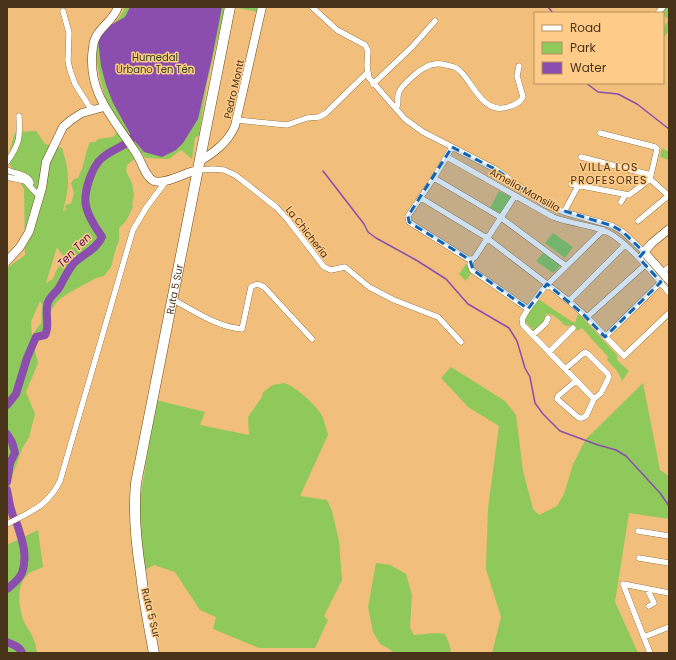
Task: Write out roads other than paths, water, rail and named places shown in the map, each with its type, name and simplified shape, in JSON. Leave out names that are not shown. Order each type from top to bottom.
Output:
[{"type":"highway","name":"Ruta 5 Sur","points":[[154,653],[145,609],[135,533],[134,510],[136,483],[230,7]]},
{"type":"highway","name":"Ruta 5 Sur","points":[[140,573],[150,602],[160,653]]},
{"type":"street","points":[[118,7],[111,21],[97,34],[92,48],[92,65],[97,94],[104,107],[137,154],[150,178],[158,182],[166,181]]},
{"type":"street","name":"Pedro Montt","points":[[166,181],[199,166],[226,141],[233,131],[237,120],[262,7]]},
{"type":"street","points":[[312,7],[337,30],[365,45],[368,51],[367,73],[373,84],[405,119],[423,132],[497,170],[545,205],[613,226],[623,232],[642,255],[666,270],[665,281],[605,337]]},
{"type":"street","points":[[63,11],[69,33],[68,62],[70,70],[75,84],[89,106],[94,109]]},
{"type":"street","points":[[373,84],[412,47],[435,21]]},
{"type":"street","points":[[396,109],[398,105],[398,93],[401,88],[424,67],[435,63],[449,65],[460,71],[487,103],[498,108],[508,107],[519,102],[523,97],[517,76],[519,66]]},
{"type":"street","points":[[237,120],[287,125],[307,118],[319,117],[329,110],[367,73]]},
{"type":"street","points":[[7,261],[27,237],[42,188],[46,162],[64,127],[71,120],[82,113],[104,107]]},
{"type":"street","points":[[7,162],[18,143],[20,136],[19,116]]},
{"type":"street","points":[[600,133],[655,147],[658,152],[651,177],[627,195],[621,202]]},
{"type":"street","points":[[452,147],[434,178],[408,216],[409,222],[468,259],[472,259]]},
{"type":"street","name":"Amelia Mansilla","points":[[447,157],[553,217],[567,222],[603,230],[612,235],[642,255],[645,264],[665,281],[669,293]]},
{"type":"street","points":[[581,157],[651,177],[668,196],[638,221]]},
{"type":"street","name":"La Chichería","points":[[199,166],[230,172],[239,177],[276,207],[288,220],[324,267],[331,270],[345,266],[369,287],[394,300],[438,317],[461,342]]},
{"type":"street","points":[[7,170],[27,177],[30,180],[31,186]]},
{"type":"street","points":[[7,177],[25,181],[37,194],[42,188]]},
{"type":"street","points":[[434,178],[500,218],[566,266]]},
{"type":"street","points":[[7,524],[32,512],[43,504],[53,494],[60,482],[133,230],[146,208],[166,181]]},
{"type":"street","points":[[571,184],[627,195]]},
{"type":"street","points":[[564,212],[578,186]]},
{"type":"street","points":[[515,196],[470,264],[472,270],[528,309]]},
{"type":"street","points":[[421,198],[487,238],[569,301],[624,356],[669,313]]},
{"type":"street","points":[[642,255],[652,243],[669,229]]},
{"type":"street","points":[[594,399],[533,335],[522,322],[522,317],[547,285],[603,230]]},
{"type":"street","points":[[569,301],[625,245]]},
{"type":"street","points":[[587,318],[645,264]]},
{"type":"street","points":[[172,299],[222,325],[242,329],[251,287],[260,284],[312,339]]},
{"type":"street","points":[[533,335],[546,324],[548,318]]},
{"type":"street","points":[[549,352],[572,328]]},
{"type":"street","points":[[565,369],[582,353],[588,354],[608,374],[608,380],[601,392],[594,399],[586,416],[582,418],[579,418],[558,399],[558,396],[576,381]]},
{"type":"street","points":[[638,531],[669,536]]},
{"type":"street","points":[[639,558],[669,563]]},
{"type":"street","points":[[650,653],[623,584],[669,593]]},
{"type":"street","points":[[647,589],[654,603],[649,606]]},
{"type":"street","points":[[644,637],[669,627]]},
{"type":"water","points":[[130,7],[222,7],[198,119],[183,143],[176,150],[162,157],[144,152],[133,139],[113,103],[101,66],[98,40],[102,30],[125,17]]},
{"type":"waterway","points":[[548,7],[552,12]]},
{"type":"waterway","points":[[587,84],[598,92],[618,94],[637,104],[669,129]]},
{"type":"waterway","name":"Ten Ten","points":[[7,405],[16,394],[27,358],[36,337],[45,335],[47,331],[47,304],[49,300],[59,288],[73,264],[97,245],[102,237],[90,218],[85,201],[87,187],[92,173],[102,158],[126,144],[139,130]]},
{"type":"waterway","points":[[323,171],[364,224],[368,232],[446,279],[468,304],[509,328],[517,341],[525,368],[530,377],[535,403],[543,414],[560,431],[616,450],[626,456],[660,493],[669,506]]},
{"type":"waterway","points":[[7,434],[12,442],[15,453],[10,463],[7,482]]},
{"type":"waterway","points":[[7,490],[13,516]]},
{"type":"waterway","points":[[7,589],[19,578],[24,567],[24,548],[17,524]]},
{"type":"waterway","points":[[7,642],[18,647],[22,653]]},
{"type":"district","name":"VILLA LOS PROFESORES","points":[[609,173]]},
{"type":"park label","name":"Humedal Urbano Ten Tén","points":[[155,62]]}]
